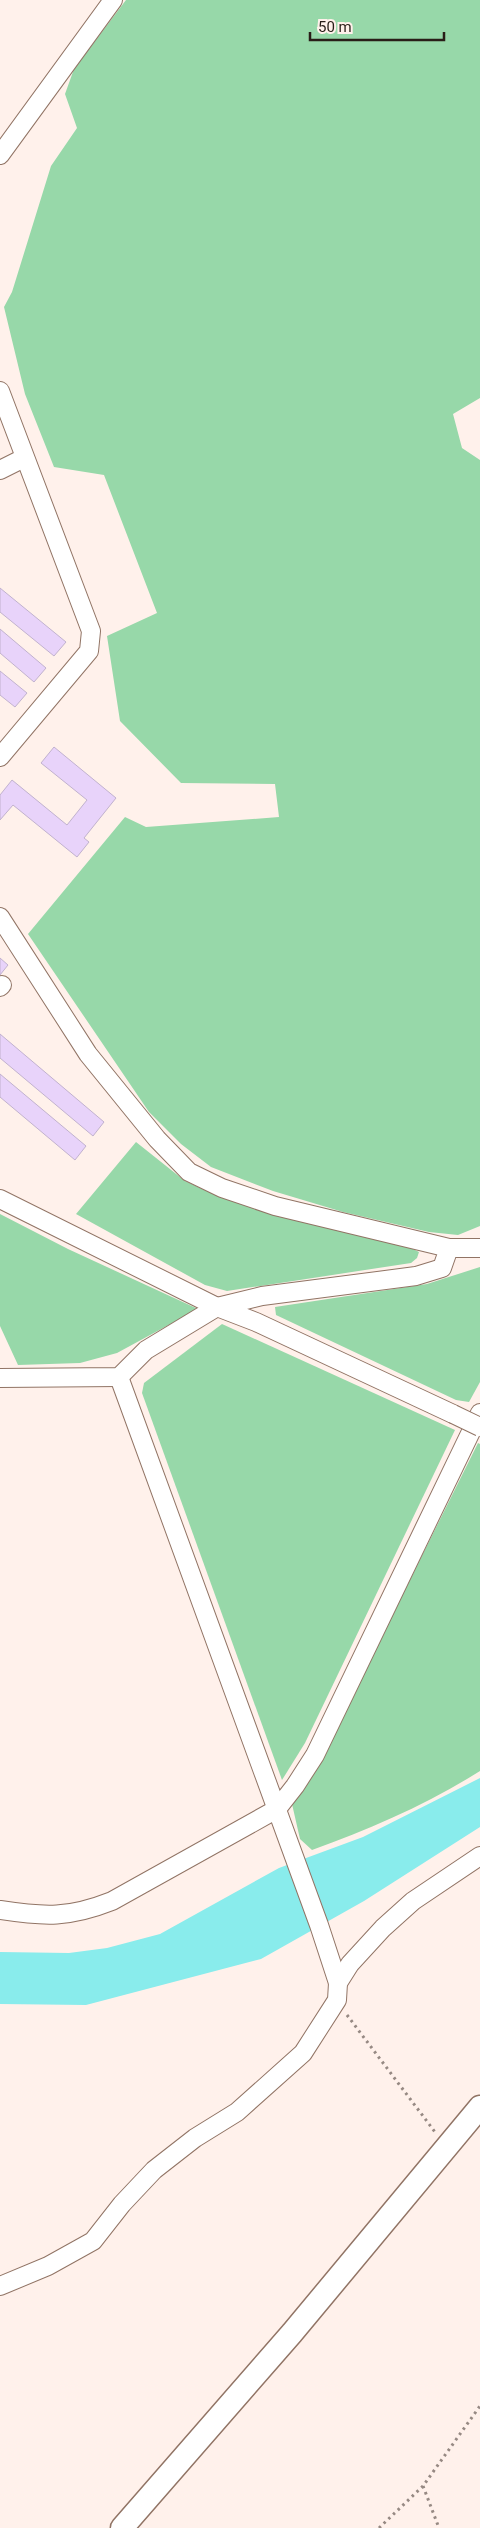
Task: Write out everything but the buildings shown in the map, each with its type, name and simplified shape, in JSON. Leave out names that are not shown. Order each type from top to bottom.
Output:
[{"type":"street","points":[[0,155],[113,0]]},
{"type":"street","points":[[0,391],[91,631],[90,651],[0,756]]},
{"type":"street","points":[[0,470],[24,458]]},
{"type":"street","points":[[0,917],[88,1054],[157,1139],[189,1172],[222,1188],[275,1206],[449,1248],[480,1248]]},
{"type":"street","points":[[0,1199],[217,1307],[256,1322],[480,1427]]},
{"type":"street","points":[[0,1378],[118,1377],[146,1350],[217,1307],[262,1296],[416,1276],[442,1268],[449,1248]]},
{"type":"street","points":[[118,1377],[319,1924],[337,1992]]},
{"type":"street","points":[[0,1910],[57,1916],[85,1912],[112,1901],[277,1809],[316,1755],[480,1414]]},
{"type":"street","points":[[0,2286],[48,2266],[93,2241],[122,2204],[154,2170],[195,2138],[237,2112],[303,2053],[356,1957],[383,1928],[413,1901],[480,1856]]},
{"type":"street","points":[[122,2528],[292,2333],[480,2107]]},
{"type":"path","points":[[337,1992],[446,2146]]},
{"type":"path","points":[[379,2528],[423,2486],[480,2406]]},
{"type":"path","points":[[423,2486],[440,2528]]},
{"type":"green space","points":[[126,0],[480,0],[480,398],[453,414],[462,448],[480,460],[480,1226],[458,1235],[429,1232],[343,1212],[273,1191],[211,1167],[181,1144],[149,1112],[28,934],[125,817],[146,827],[279,817],[275,784],[181,783],[120,721],[107,636],[157,613],[104,475],[54,467],[25,394],[4,307],[12,292],[51,166],[77,128],[65,94],[74,69]]},
{"type":"green space","points":[[136,1142],[185,1181],[213,1194],[405,1245],[419,1252],[417,1258],[411,1263],[227,1291],[205,1285],[76,1214]]},
{"type":"green space","points":[[0,1214],[68,1249],[198,1309],[117,1353],[80,1363],[18,1365],[0,1326]]},
{"type":"green space","points":[[480,1267],[480,1382],[469,1402],[456,1400],[276,1315],[275,1307],[427,1284]]},
{"type":"green space","points":[[222,1324],[455,1430],[305,1743],[282,1780],[142,1393],[144,1383]]},
{"type":"green space","points":[[478,1443],[480,1444],[480,1771],[398,1815],[312,1850],[300,1839],[292,1804],[322,1757]]},
{"type":"water","points":[[480,1778],[480,1827],[364,1901],[261,1959],[86,2005],[0,2004],[0,1952],[69,1953],[107,1948],[160,1934],[279,1868],[363,1837]]}]
